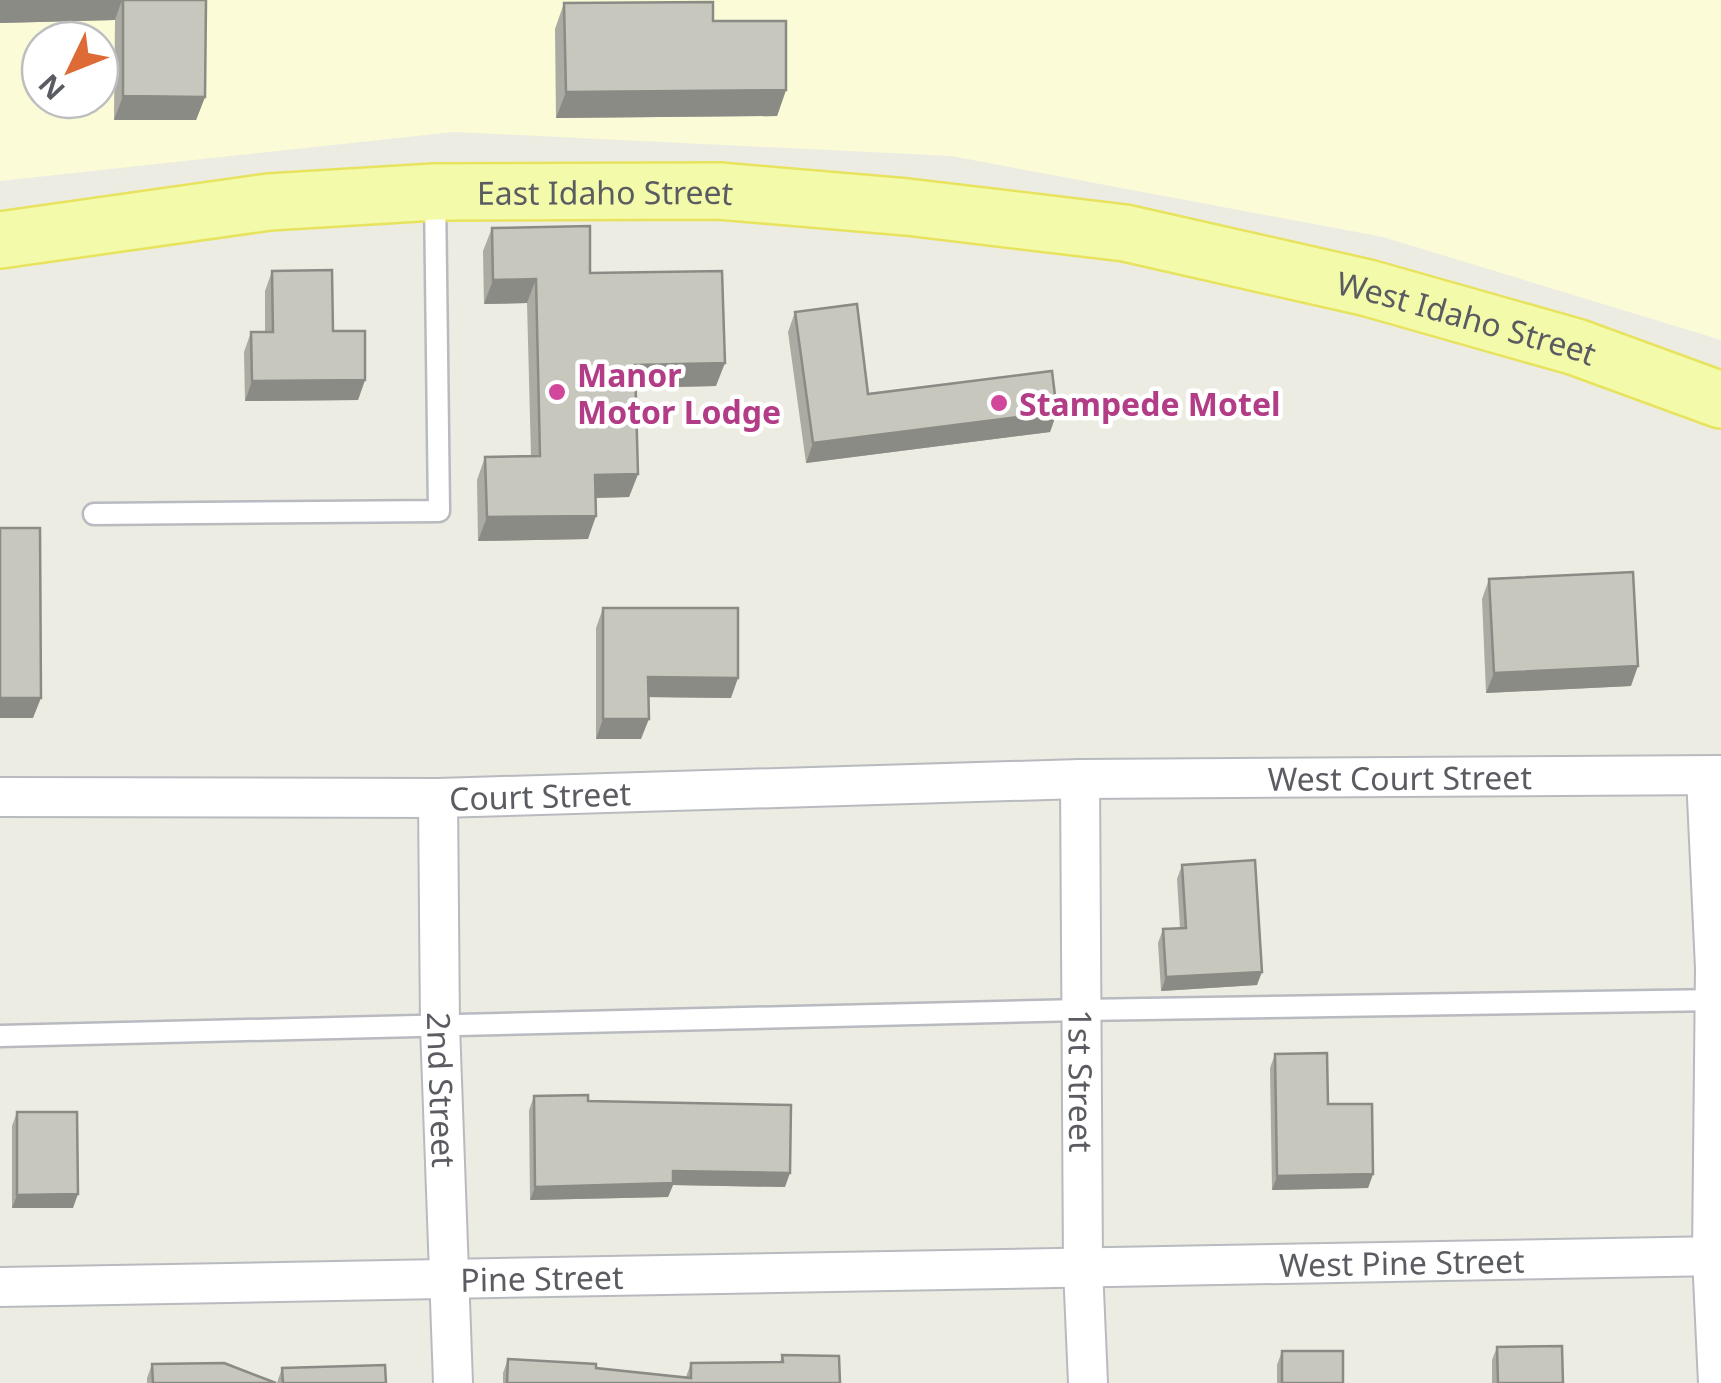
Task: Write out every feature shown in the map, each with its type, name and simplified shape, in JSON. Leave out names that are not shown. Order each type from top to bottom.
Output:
[{"type":"main road","name":"East Idaho Street","points":[[0,240],[269,202],[435,192],[719,191],[908,207],[1124,233],[1209,252]]},
{"type":"main road","name":"West Idaho Street","points":[[1209,252],[1368,288],[1576,348],[1721,400]]},
{"type":"street","name":"West Court Street","points":[[1080,779],[1714,775]]},
{"type":"street","points":[[1714,775],[1718,1383]]},
{"type":"street","name":"Court Street","points":[[0,797],[438,798],[1080,779]]},
{"type":"street","name":"1st Street","points":[[1080,779],[1083,1268],[1088,1383]]},
{"type":"street","name":"2nd Street","points":[[438,798],[440,1026],[452,1383]]},
{"type":"street","name":"West Pine Street","points":[[1083,1268],[1717,1256]]},
{"type":"street","name":"Pine Street","points":[[0,1287],[1083,1268]]},
{"type":"lane","points":[[94,514],[439,511],[435,192]]},
{"type":"lane","points":[[0,1036],[1082,1010],[1718,1000]]},
{"type":"shaded area","points":[[0,0],[1721,0],[1721,340],[1383,237],[951,156],[454,132],[0,181]]},
{"type":"building","points":[[123,0],[206,0],[205,97],[123,96]]},
{"type":"building","points":[[713,2],[713,21],[786,21],[786,90],[566,92],[564,3]]},
{"type":"building","points":[[590,226],[590,273],[722,271],[725,363],[635,365],[638,474],[595,475],[596,516],[487,517],[485,457],[540,456],[536,279],[493,280],[492,228]]},
{"type":"building","points":[[332,270],[333,331],[365,331],[365,380],[252,381],[251,332],[273,332],[272,271]]},
{"type":"building","name":"Stampede Motel","points":[[857,304],[868,394],[1052,371],[1057,412],[813,443],[795,312]]},
{"type":"building","points":[[0,528],[40,528],[41,698],[0,698]]},
{"type":"building","points":[[1633,572],[1638,666],[1494,673],[1489,579]]},
{"type":"building","points":[[603,608],[738,608],[738,678],[648,677],[649,719],[603,719]]},
{"type":"building","points":[[1255,860],[1262,972],[1166,977],[1163,929],[1186,928],[1182,865]]},
{"type":"building","points":[[1327,1053],[1328,1104],[1372,1104],[1373,1174],[1277,1176],[1275,1054]]},
{"type":"building","points":[[588,1095],[588,1101],[791,1105],[790,1173],[673,1171],[673,1183],[535,1187],[534,1096]]},
{"type":"building","points":[[17,1112],[77,1112],[78,1194],[17,1195]]},
{"type":"building","points":[[1562,1346],[1563,1383],[1498,1383],[1497,1347]]},
{"type":"building","points":[[1282,1351],[1343,1351],[1343,1383],[1282,1383]]},
{"type":"building","points":[[782,1355],[839,1356],[840,1383],[507,1383],[508,1359],[596,1364],[596,1368],[691,1378],[691,1363],[783,1362]]},
{"type":"building","points":[[224,1363],[276,1383],[153,1383],[152,1364]]},
{"type":"building","points":[[385,1365],[386,1383],[283,1383],[282,1368]]},
{"type":"place","name":"Manor Motor Lodge","points":[[557,392]]},
{"type":"place","name":"Stampede Motel","points":[[999,403]]}]
